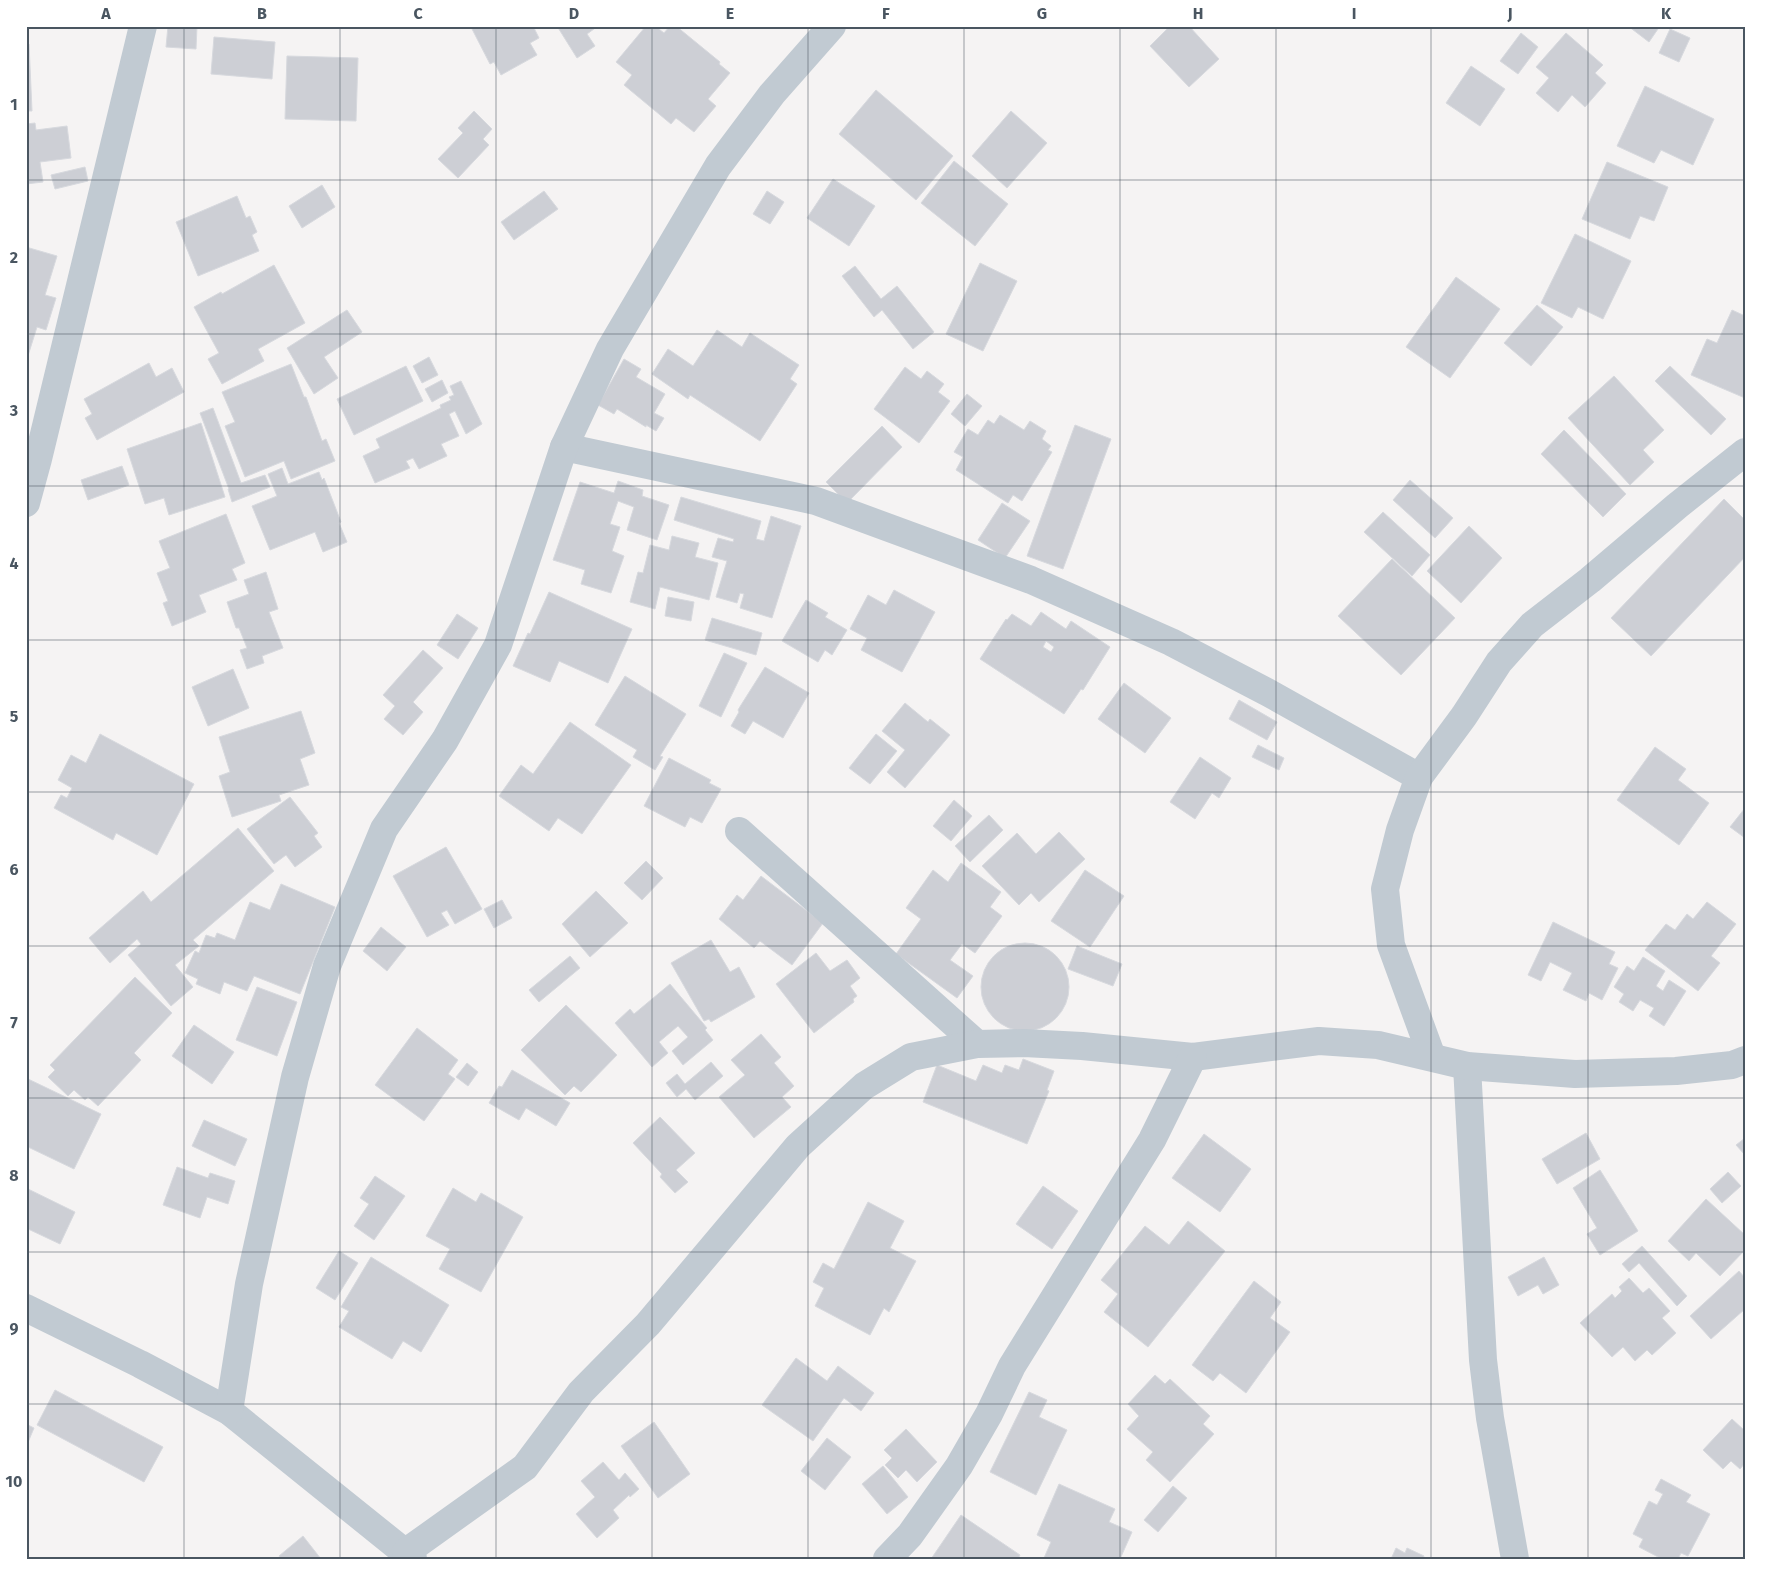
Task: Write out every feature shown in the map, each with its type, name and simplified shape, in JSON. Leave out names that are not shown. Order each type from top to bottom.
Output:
[{"type":"street","points":[[26,502],[142,26]]},
{"type":"street","points":[[229,1411],[251,1274],[295,1077],[327,966],[384,830],[445,740],[498,645],[564,447],[610,349],[718,166],[772,94],[832,26]]},
{"type":"street","points":[[564,447],[816,501],[1031,580],[1171,642],[1267,692],[1418,777]]},
{"type":"street","points":[[1432,1057],[1391,945],[1385,889],[1400,830],[1418,777],[1464,716],[1499,662],[1532,625],[1590,580],[1677,506],[1745,452]]},
{"type":"street","points":[[738,832],[977,1044]]},
{"type":"street","points":[[26,1308],[140,1364],[229,1411],[410,1555],[525,1467],[581,1392],[648,1324],[798,1146],[864,1086],[911,1057],[977,1044],[1034,1043],[1193,1057],[1319,1041],[1378,1045],[1466,1066],[1575,1074],[1676,1071],[1732,1065],[1745,1060]]},
{"type":"street","points":[[887,1559],[910,1535],[959,1466],[989,1414],[1012,1366],[1152,1140],[1193,1057]]},
{"type":"street","points":[[1466,1066],[1484,1360],[1490,1418],[1515,1559]]},
{"type":"building","points":[[168,26],[197,26],[196,49],[166,47]]},
{"type":"building","points":[[533,26],[539,38],[530,43],[537,55],[501,75],[494,62],[490,64],[471,27]]},
{"type":"building","points":[[557,26],[598,26],[587,34],[595,46],[577,58]]},
{"type":"building","points":[[646,26],[655,26],[664,33],[670,26],[676,26],[720,62],[719,64],[730,73],[708,99],[716,106],[694,132],[676,118],[671,124],[624,85],[632,75],[616,62]]},
{"type":"building","points":[[1170,26],[1189,26],[1219,59],[1189,87],[1150,46]]},
{"type":"building","points":[[1628,26],[1660,26],[1649,42]]},
{"type":"building","points":[[1670,29],[1690,38],[1679,62],[1659,53]]},
{"type":"building","points":[[1521,33],[1538,47],[1518,74],[1500,61]]},
{"type":"building","points":[[1566,33],[1603,65],[1595,73],[1606,83],[1585,107],[1572,95],[1558,112],[1536,93],[1549,78],[1536,67]]},
{"type":"building","points":[[214,37],[275,42],[272,79],[211,74]]},
{"type":"building","points":[[26,44],[29,44],[32,111],[26,111]]},
{"type":"building","points":[[287,56],[358,58],[356,121],[285,119]]},
{"type":"building","points":[[1471,66],[1505,89],[1480,126],[1446,103]]},
{"type":"building","points":[[1645,86],[1714,119],[1693,165],[1661,150],[1654,163],[1617,146]]},
{"type":"building","points":[[876,90],[953,156],[916,200],[839,134]]},
{"type":"building","points":[[474,111],[492,129],[483,139],[489,145],[458,178],[438,159],[463,133],[458,128]]},
{"type":"building","points":[[1011,111],[1047,143],[1007,188],[972,156]]},
{"type":"building","points":[[35,123],[36,130],[67,126],[71,158],[40,162],[43,182],[26,184],[26,124]]},
{"type":"building","points":[[954,161],[1008,204],[975,246],[921,203]]},
{"type":"building","points":[[1607,162],[1668,187],[1654,221],[1640,216],[1630,239],[1582,219]]},
{"type":"building","points":[[85,167],[88,181],[55,189],[51,175]]},
{"type":"building","points":[[833,179],[875,206],[849,246],[807,218]]},
{"type":"building","points":[[322,185],[335,207],[302,228],[289,206]]},
{"type":"building","points":[[544,191],[558,209],[514,240],[501,222]]},
{"type":"building","points":[[767,191],[784,202],[770,224],[753,214]]},
{"type":"building","points":[[237,196],[246,218],[250,216],[257,232],[252,235],[259,251],[198,276],[176,222]]},
{"type":"building","points":[[1575,234],[1631,261],[1603,319],[1578,307],[1572,318],[1541,303]]},
{"type":"building","points":[[26,247],[57,256],[45,295],[56,298],[46,330],[37,327],[26,362]]},
{"type":"building","points":[[980,263],[1017,281],[983,351],[946,334]]},
{"type":"building","points":[[274,265],[305,323],[258,349],[264,361],[222,384],[208,359],[219,353],[194,307],[221,292],[222,294]]},
{"type":"building","points":[[855,266],[881,299],[897,286],[934,332],[913,349],[882,310],[874,317],[842,276]]},
{"type":"building","points":[[1456,277],[1500,309],[1450,378],[1406,347]]},
{"type":"building","points":[[1537,305],[1563,327],[1531,366],[1504,343]]},
{"type":"building","points":[[347,310],[362,332],[324,357],[338,378],[314,394],[287,348]]},
{"type":"building","points":[[1732,310],[1745,316],[1745,398],[1691,375],[1707,339],[1717,343]]},
{"type":"building","points":[[717,330],[742,347],[750,333],[799,365],[790,379],[797,384],[760,441],[690,395],[688,399],[652,374],[668,349],[693,366]]},
{"type":"building","points":[[429,357],[438,375],[422,383],[413,366]]},
{"type":"building","points":[[624,359],[641,369],[636,377],[665,394],[654,413],[664,418],[656,431],[617,409],[614,414],[598,405]]},
{"type":"building","points":[[149,363],[156,377],[172,368],[184,392],[97,440],[85,418],[92,414],[84,399]]},
{"type":"building","points":[[291,364],[304,397],[306,397],[322,441],[326,439],[335,461],[291,479],[284,461],[245,477],[225,426],[235,422],[222,392]]},
{"type":"building","points":[[406,366],[423,401],[354,435],[337,399]]},
{"type":"building","points":[[1670,366],[1726,419],[1711,435],[1655,381]]},
{"type":"building","points":[[905,367],[921,379],[927,371],[944,384],[938,392],[950,401],[919,443],[874,409]]},
{"type":"building","points":[[1614,376],[1664,430],[1643,450],[1654,462],[1630,485],[1568,418]]},
{"type":"building","points":[[442,380],[448,393],[432,402],[425,389]]},
{"type":"building","points":[[461,381],[482,424],[466,434],[455,411],[449,414],[459,436],[441,444],[447,456],[419,469],[413,458],[406,461],[410,468],[375,483],[363,456],[380,448],[376,439],[441,408],[440,405],[451,400],[449,397],[454,395],[450,386]]},
{"type":"building","points":[[967,394],[982,406],[965,426],[951,414]]},
{"type":"building","points":[[213,408],[241,483],[265,475],[270,487],[232,502],[229,489],[200,413]]},
{"type":"building","points":[[1000,415],[1024,430],[1030,421],[1046,431],[1042,439],[1051,446],[1048,450],[1052,452],[1022,501],[1013,495],[1008,503],[956,470],[963,457],[954,452],[968,429],[978,435],[988,420],[994,424]]},
{"type":"building","points":[[201,423],[225,497],[169,515],[164,498],[145,504],[127,449]]},
{"type":"building","points":[[1075,425],[1111,439],[1063,569],[1027,556]]},
{"type":"building","points":[[882,426],[902,447],[847,503],[826,482]]},
{"type":"building","points":[[1564,430],[1626,494],[1603,517],[1541,454]]},
{"type":"building","points":[[122,466],[129,485],[88,500],[81,480]]},
{"type":"building","points":[[282,468],[288,484],[319,472],[322,480],[324,478],[347,542],[323,552],[315,532],[270,550],[252,506],[277,496],[268,474]]},
{"type":"building","points":[[1410,480],[1453,518],[1435,538],[1393,500]]},
{"type":"building","points":[[618,481],[643,490],[642,496],[669,505],[657,540],[627,530],[634,507],[618,501],[610,524],[620,527],[612,551],[624,556],[611,593],[581,584],[585,570],[553,560],[580,482],[614,493]]},
{"type":"building","points":[[681,497],[761,521],[756,539],[764,541],[771,516],[801,526],[772,618],[740,608],[744,594],[740,593],[737,603],[716,597],[727,561],[712,557],[718,538],[733,542],[734,539],[674,520]]},
{"type":"building","points":[[1724,499],[1745,520],[1745,557],[1651,656],[1611,618]]},
{"type":"building","points":[[1002,503],[1030,521],[1005,558],[978,540]]},
{"type":"building","points":[[1383,512],[1430,555],[1412,576],[1364,532]]},
{"type":"building","points":[[226,514],[245,563],[232,569],[237,580],[199,595],[206,612],[172,626],[163,603],[168,601],[157,573],[170,568],[159,541]]},
{"type":"building","points":[[1469,526],[1502,558],[1461,603],[1427,571]]},
{"type":"building","points":[[672,536],[699,543],[695,557],[718,563],[709,600],[660,587],[655,609],[630,602],[638,572],[643,573],[650,545],[669,550]]},
{"type":"building","points":[[1392,559],[1455,618],[1401,675],[1338,616]]},
{"type":"building","points":[[266,572],[278,609],[269,612],[283,648],[262,656],[264,663],[247,669],[240,650],[247,648],[239,628],[236,628],[227,602],[249,594],[244,580]]},
{"type":"building","points":[[894,590],[935,612],[902,672],[861,650],[867,638],[850,629],[868,595],[886,605]]},
{"type":"building","points":[[549,592],[632,629],[608,683],[559,661],[550,682],[513,666]]},
{"type":"building","points":[[668,597],[694,602],[691,621],[665,616]]},
{"type":"building","points":[[806,600],[828,613],[825,617],[847,630],[832,655],[825,650],[818,662],[782,641]]},
{"type":"building","points":[[1041,612],[1066,629],[1071,621],[1110,647],[1083,690],[1081,689],[1064,714],[980,659],[1006,619],[1012,614],[1031,626]],"holes":[[[1046,641],[1054,647],[1051,652],[1043,647]]]},
{"type":"building","points":[[457,614],[478,628],[458,659],[437,645]]},
{"type":"building","points":[[712,618],[762,633],[756,655],[705,640]]},
{"type":"building","points":[[423,650],[443,668],[413,702],[423,712],[403,735],[384,719],[395,706],[383,695]]},
{"type":"building","points":[[724,653],[747,663],[721,717],[699,706]]},
{"type":"building","points":[[765,667],[809,693],[783,738],[753,721],[745,734],[731,726],[739,712],[738,710]]},
{"type":"building","points":[[233,669],[249,708],[208,726],[192,687]]},
{"type":"building","points":[[625,676],[686,714],[660,756],[663,757],[655,770],[633,757],[637,750],[595,725]]},
{"type":"building","points":[[1124,683],[1171,718],[1145,753],[1098,719]]},
{"type":"building","points":[[1239,700],[1277,722],[1267,740],[1229,719]]},
{"type":"building","points":[[905,703],[928,722],[930,719],[950,735],[905,788],[887,772],[905,750],[882,731]]},
{"type":"building","points":[[301,711],[315,753],[300,759],[309,785],[279,795],[281,801],[232,817],[219,776],[230,772],[219,737]]},
{"type":"building","points":[[570,722],[631,765],[582,834],[558,818],[549,831],[499,796],[521,765],[533,774]]},
{"type":"building","points":[[100,734],[194,784],[157,855],[116,833],[113,840],[54,808],[61,795],[67,798],[72,788],[58,780],[71,755],[86,763]]},
{"type":"building","points":[[876,734],[897,751],[870,784],[849,768]]},
{"type":"building","points":[[1258,745],[1284,758],[1279,770],[1252,757]]},
{"type":"building","points":[[1655,747],[1686,769],[1678,780],[1709,803],[1679,845],[1617,800]]},
{"type":"building","points":[[1200,757],[1231,778],[1219,798],[1212,793],[1195,819],[1170,802]]},
{"type":"building","points":[[669,758],[711,780],[709,783],[721,789],[702,823],[690,817],[685,827],[644,806]]},
{"type":"building","points":[[290,797],[318,833],[314,836],[322,847],[295,867],[286,855],[274,864],[247,829]]},
{"type":"building","points":[[954,800],[972,816],[951,841],[933,826]]},
{"type":"building","points":[[1745,808],[1745,838],[1730,827]]},
{"type":"building","points":[[989,815],[1003,830],[970,862],[955,846]]},
{"type":"building","points":[[238,828],[274,871],[193,940],[199,946],[175,965],[193,987],[171,1006],[128,955],[141,944],[137,939],[110,963],[89,938],[143,891],[151,902]]},
{"type":"building","points":[[1059,832],[1085,859],[1039,902],[1031,893],[1019,905],[982,866],[1017,833],[1036,854]]},
{"type":"building","points":[[446,847],[482,909],[455,924],[447,910],[441,913],[449,925],[427,937],[393,876]]},
{"type":"building","points":[[646,861],[663,878],[642,900],[624,883]]},
{"type":"building","points":[[961,863],[1001,892],[990,907],[1002,916],[975,953],[962,944],[950,960],[973,976],[957,998],[896,954],[921,919],[906,908],[933,870],[948,882]]},
{"type":"building","points":[[1085,870],[1124,896],[1090,947],[1051,921]]},
{"type":"building","points":[[761,876],[823,923],[792,965],[760,941],[754,948],[719,919],[737,895],[743,900]]},
{"type":"building","points":[[281,884],[335,907],[300,994],[254,976],[247,991],[224,982],[220,994],[196,984],[198,979],[185,973],[195,951],[199,953],[206,935],[215,938],[217,933],[235,940],[250,902],[270,910]]},
{"type":"building","points":[[596,891],[628,923],[590,957],[562,924]]},
{"type":"building","points":[[502,900],[512,918],[494,928],[484,909]]},
{"type":"building","points":[[1707,902],[1736,924],[1711,956],[1720,963],[1698,991],[1645,950],[1666,924],[1675,930],[1687,914],[1693,919]]},
{"type":"building","points":[[1553,922],[1615,952],[1609,964],[1618,968],[1602,1000],[1589,993],[1586,1001],[1563,990],[1572,973],[1550,962],[1541,981],[1528,975]]},
{"type":"building","points":[[381,927],[406,947],[387,971],[363,951]]},
{"type":"building","points":[[711,940],[730,972],[739,967],[755,997],[711,1022],[709,1019],[704,1021],[671,963]]},
{"type":"building","points":[[1025,943],[1042,947],[1056,956],[1065,970],[1069,987],[1065,1004],[1056,1018],[1042,1027],[1025,1031],[1008,1027],[994,1018],[985,1004],[981,987],[985,970],[994,956],[1008,947]]},
{"type":"building","points":[[1077,946],[1122,964],[1113,986],[1068,969]]},
{"type":"building","points":[[816,953],[830,971],[847,960],[860,978],[850,986],[857,996],[853,999],[854,1002],[814,1033],[776,984]]},
{"type":"building","points":[[570,956],[580,968],[539,1002],[529,990]]},
{"type":"building","points":[[1643,957],[1665,971],[1656,986],[1663,991],[1669,980],[1686,991],[1664,1026],[1649,1016],[1654,1008],[1640,1000],[1633,1011],[1619,1002],[1624,994],[1614,987],[1627,966],[1634,971]]},
{"type":"building","points":[[135,977],[172,1013],[134,1053],[141,1060],[98,1106],[88,1097],[85,1100],[74,1090],[68,1096],[48,1077],[55,1070],[50,1065]]},
{"type":"building","points":[[670,984],[707,1028],[705,1030],[713,1040],[683,1065],[672,1051],[688,1037],[678,1026],[659,1042],[668,1053],[652,1067],[615,1023],[630,1009],[634,1014]]},
{"type":"building","points":[[257,987],[297,1002],[277,1056],[236,1040]]},
{"type":"building","points":[[566,1005],[617,1055],[581,1092],[574,1086],[565,1095],[521,1050]]},
{"type":"building","points":[[194,1025],[234,1052],[212,1084],[172,1056]]},
{"type":"building","points":[[417,1028],[458,1060],[448,1074],[455,1079],[424,1121],[375,1085]]},
{"type":"building","points":[[761,1034],[781,1057],[774,1063],[794,1086],[782,1097],[791,1107],[754,1138],[719,1097],[745,1075],[731,1060]]},
{"type":"building","points":[[1023,1059],[1054,1071],[1047,1090],[1049,1091],[1027,1144],[923,1102],[937,1065],[976,1081],[983,1065],[1002,1073],[1005,1065],[1019,1070]]},
{"type":"building","points":[[711,1062],[723,1076],[695,1100],[686,1089],[677,1097],[666,1083],[677,1074],[685,1084]]},
{"type":"building","points":[[467,1063],[478,1072],[468,1086],[456,1077]]},
{"type":"building","points":[[512,1070],[570,1103],[556,1126],[526,1108],[519,1120],[489,1103],[499,1086],[502,1087]]},
{"type":"building","points":[[26,1078],[101,1114],[74,1169],[26,1146]]},
{"type":"building","points":[[660,1117],[695,1153],[676,1170],[688,1182],[675,1193],[660,1177],[662,1174],[633,1143]]},
{"type":"building","points":[[204,1120],[247,1139],[235,1166],[192,1146]]},
{"type":"building","points":[[1586,1133],[1600,1159],[1557,1184],[1542,1159]]},
{"type":"building","points":[[1204,1134],[1251,1169],[1220,1212],[1172,1178]]},
{"type":"building","points":[[1745,1138],[1745,1155],[1736,1145]]},
{"type":"building","points":[[177,1167],[208,1178],[210,1173],[235,1181],[228,1204],[207,1197],[200,1218],[163,1205]]},
{"type":"building","points":[[1600,1170],[1638,1231],[1600,1255],[1587,1234],[1597,1228],[1573,1188]]},
{"type":"building","points":[[1728,1172],[1741,1186],[1722,1203],[1710,1189]]},
{"type":"building","points":[[375,1176],[405,1196],[374,1240],[354,1226],[369,1204],[360,1198]]},
{"type":"building","points":[[1043,1186],[1078,1211],[1052,1249],[1016,1224]]},
{"type":"building","points":[[26,1188],[75,1212],[60,1244],[26,1228]]},
{"type":"building","points":[[453,1188],[476,1202],[481,1193],[523,1217],[481,1292],[439,1269],[450,1249],[426,1236]]},
{"type":"building","points":[[1706,1199],[1745,1235],[1745,1250],[1720,1276],[1696,1253],[1689,1261],[1668,1241]]},
{"type":"building","points":[[868,1202],[904,1221],[890,1248],[916,1261],[889,1312],[884,1308],[870,1335],[815,1306],[824,1288],[813,1282],[823,1263],[834,1269]]},
{"type":"building","points":[[1188,1221],[1225,1251],[1148,1347],[1104,1312],[1118,1294],[1101,1280],[1145,1226],[1169,1245]]},
{"type":"building","points":[[1642,1246],[1687,1296],[1677,1306],[1639,1263],[1629,1272],[1622,1264]]},
{"type":"building","points":[[339,1251],[358,1263],[335,1300],[316,1288]]},
{"type":"building","points":[[371,1257],[449,1305],[421,1352],[403,1341],[392,1359],[339,1327],[349,1311],[341,1307]]},
{"type":"building","points":[[1544,1257],[1559,1285],[1543,1294],[1538,1285],[1518,1296],[1508,1277]]},
{"type":"building","points":[[1739,1271],[1745,1278],[1745,1309],[1711,1339],[1690,1316]]},
{"type":"building","points":[[1629,1278],[1643,1293],[1649,1288],[1670,1311],[1662,1318],[1676,1333],[1652,1355],[1647,1350],[1635,1361],[1623,1347],[1612,1357],[1580,1323],[1612,1294],[1615,1298],[1622,1291],[1619,1287]]},
{"type":"building","points":[[1254,1281],[1281,1302],[1270,1318],[1290,1332],[1246,1393],[1220,1373],[1213,1381],[1192,1365]]},
{"type":"building","points":[[796,1358],[827,1381],[838,1366],[874,1393],[861,1411],[844,1398],[813,1441],[762,1405]]},
{"type":"building","points":[[1155,1375],[1165,1384],[1170,1379],[1210,1416],[1203,1424],[1214,1434],[1170,1482],[1146,1460],[1153,1452],[1127,1429],[1139,1416],[1128,1404]]},
{"type":"building","points":[[55,1390],[163,1447],[144,1482],[37,1425]]},
{"type":"building","points":[[1029,1392],[1047,1400],[1039,1417],[1067,1430],[1036,1495],[990,1472]]},
{"type":"building","points":[[1732,1419],[1745,1431],[1743,1439],[1745,1441],[1745,1463],[1740,1469],[1731,1461],[1723,1469],[1703,1450]]},
{"type":"building","points":[[654,1422],[690,1474],[658,1498],[621,1446]]},
{"type":"building","points":[[26,1424],[34,1428],[26,1447]]},
{"type":"building","points":[[906,1429],[937,1462],[917,1482],[906,1470],[898,1478],[885,1465],[892,1458],[884,1450]]},
{"type":"building","points":[[827,1438],[851,1457],[825,1490],[801,1471]]},
{"type":"building","points":[[603,1462],[619,1480],[625,1473],[639,1489],[630,1497],[629,1495],[613,1510],[619,1518],[597,1538],[576,1514],[595,1497],[581,1481]]},
{"type":"building","points":[[883,1466],[908,1497],[887,1514],[862,1484]]},
{"type":"building","points":[[1661,1479],[1691,1495],[1686,1502],[1710,1514],[1688,1556],[1681,1553],[1678,1559],[1662,1559],[1639,1547],[1643,1539],[1633,1534],[1649,1501],[1657,1505],[1663,1494],[1655,1490]]},
{"type":"building","points":[[1059,1484],[1115,1509],[1109,1522],[1132,1532],[1120,1559],[1044,1558],[1051,1542],[1037,1535]]},
{"type":"building","points":[[1173,1486],[1187,1498],[1158,1532],[1144,1520]]},
{"type":"building","points":[[961,1515],[1020,1555],[1018,1559],[931,1559]]},
{"type":"building","points":[[303,1536],[321,1559],[281,1559],[279,1556]]},
{"type":"building","points":[[1396,1548],[1405,1553],[1407,1548],[1424,1556],[1423,1559],[1391,1559]]}]
